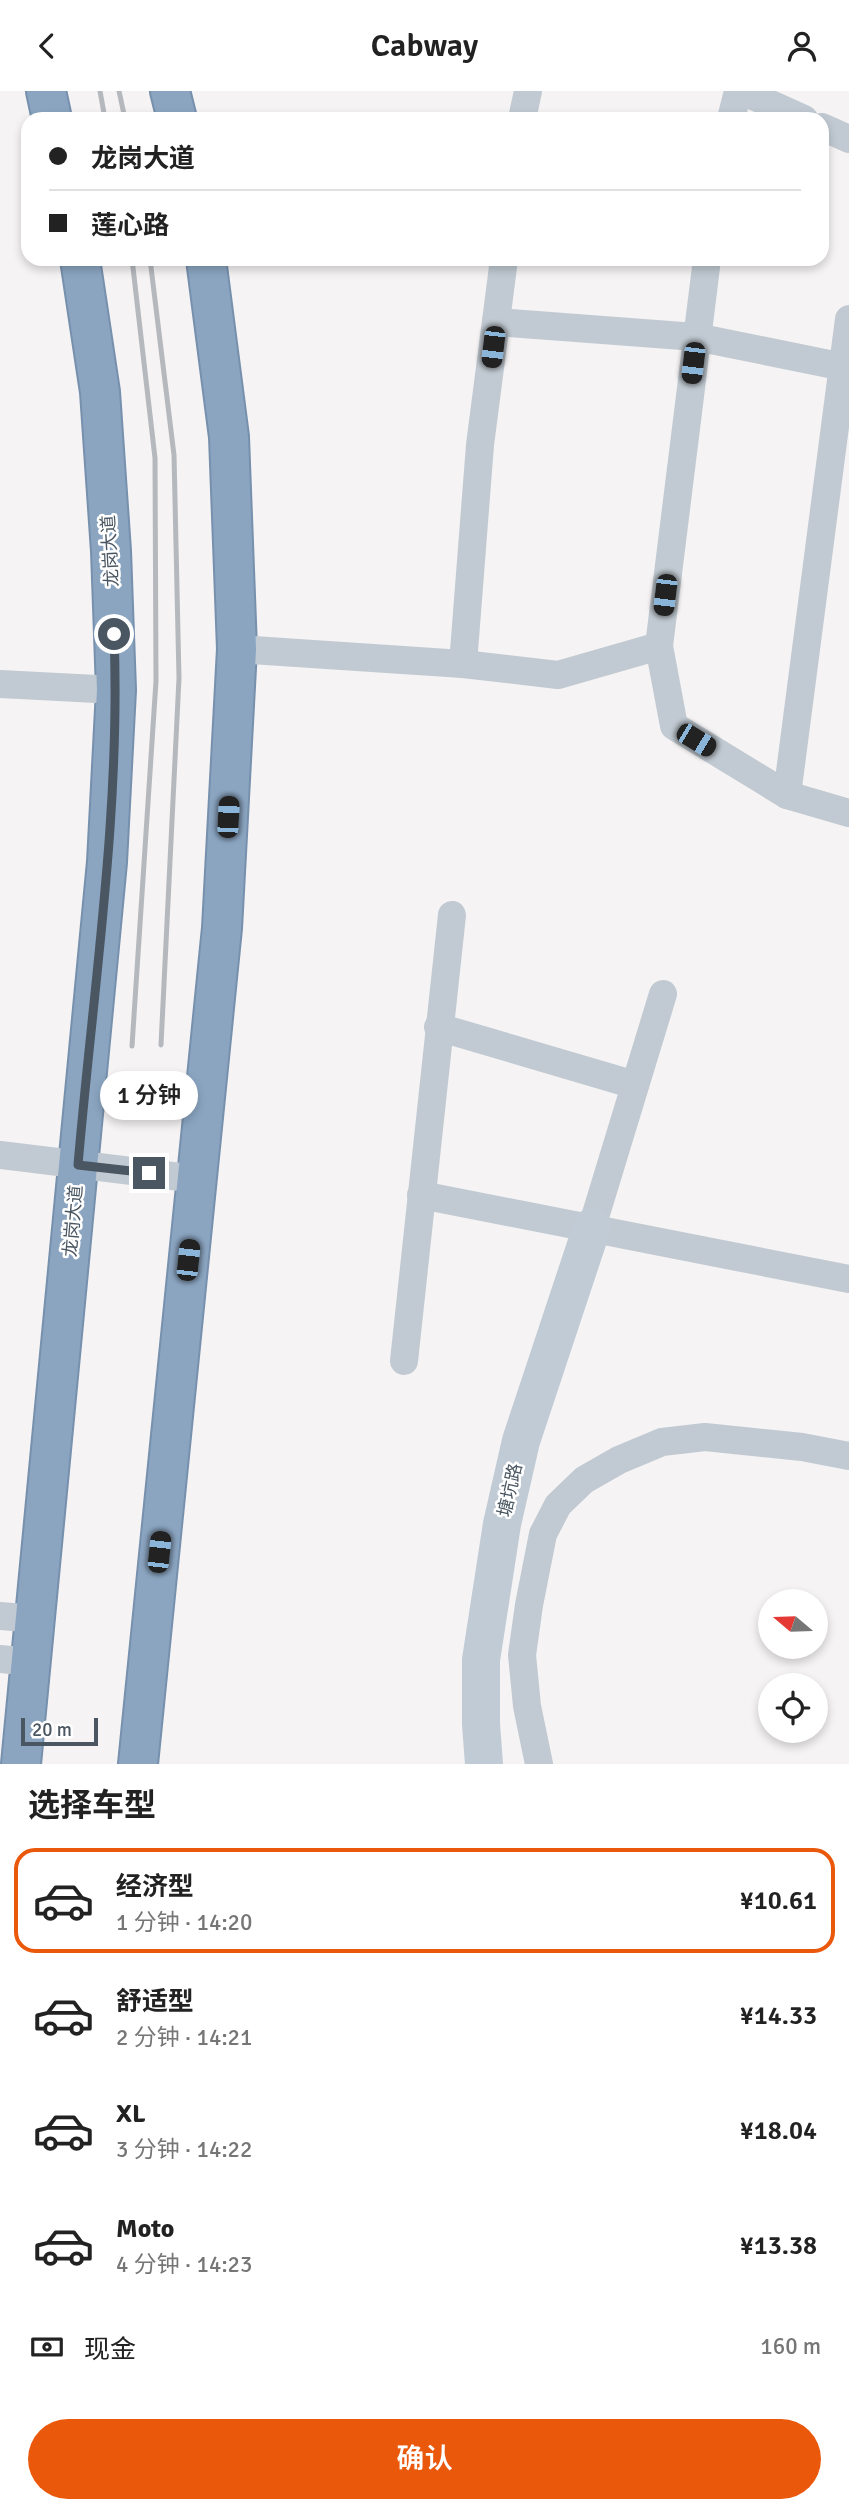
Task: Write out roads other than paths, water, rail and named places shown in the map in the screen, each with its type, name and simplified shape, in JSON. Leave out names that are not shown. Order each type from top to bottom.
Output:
[{"type":"highway","points":[[46,91],[50,112]]},
{"type":"highway","points":[[170,91],[175,112]]},
{"type":"highway","name":"龙岗大道","points":[[21,1764],[16,1661],[18,1618],[78,1165],[107,862],[116,689],[111,551],[100,392],[81,266]]},
{"type":"highway","points":[[138,1764],[222,928],[237,649],[229,437],[207,266]]},
{"type":"street","points":[[524,112],[528,91]]},
{"type":"street","points":[[734,112],[740,91],[788,112]]},
{"type":"street","points":[[829,130],[849,139]]},
{"type":"street","points":[[463,664],[480,445],[503,266]]},
{"type":"street","points":[[706,266],[659,646],[674,726],[787,795],[849,813]]},
{"type":"street","points":[[787,795],[846,367],[849,319]]},
{"type":"street","points":[[496,323],[696,337],[846,367]]},
{"type":"street","points":[[237,649],[463,664],[558,675],[659,646]]},
{"type":"street","points":[[0,684],[116,689]]},
{"type":"street","points":[[404,1361],[452,915]]},
{"type":"street","points":[[592,1227],[663,994]]},
{"type":"street","points":[[438,1027],[635,1085]]},
{"type":"street","points":[[0,1155],[197,1179]]},
{"type":"street","points":[[421,1195],[849,1279]]},
{"type":"street","name":"塘坑路","points":[[484,1764],[481,1660],[502,1524],[521,1441],[592,1227]]},
{"type":"street","points":[[539,1764],[527,1706],[522,1655],[528,1605],[543,1534],[558,1505],[584,1481],[619,1460],[662,1442],[705,1437],[802,1447],[849,1457]]},
{"type":"railway","points":[[100,91],[104,112]]},
{"type":"railway","points":[[119,91],[124,112]]},
{"type":"railway","points":[[132,1046],[156,681],[155,458],[133,266]]},
{"type":"railway","points":[[151,266],[174,455],[179,678],[161,1045]]}]
